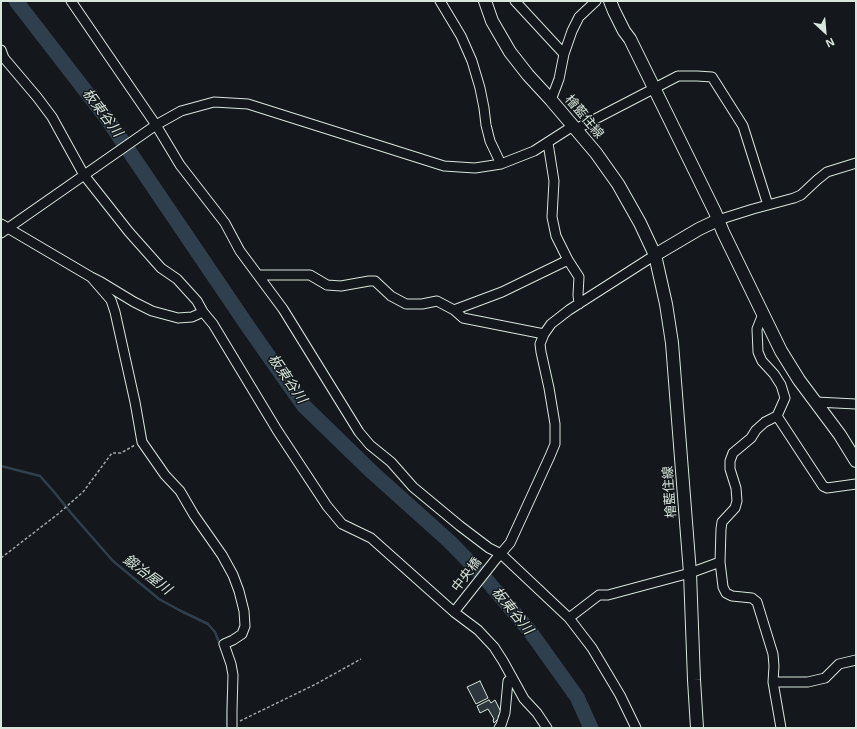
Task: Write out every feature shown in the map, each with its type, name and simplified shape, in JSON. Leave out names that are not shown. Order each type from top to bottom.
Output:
[{"type":"main road","name":"檜藍住線","points":[[485,1],[492,21],[510,52],[528,75],[596,153],[618,184],[640,222],[655,255],[666,304],[672,343],[690,573],[694,680],[698,728]]},
{"type":"main road","points":[[610,1],[715,212],[780,351],[799,380],[840,435],[856,461]]},
{"type":"main road","points":[[655,255],[699,229],[718,220]]},
{"type":"street","points":[[71,1],[156,125],[180,165],[226,223],[240,251],[283,309],[359,432],[370,445],[391,462],[413,487],[489,548],[569,618],[592,648],[620,695],[636,728]]},
{"type":"street","points":[[440,1],[461,36],[472,61],[480,88],[490,141],[501,164]]},
{"type":"street","points":[[515,1],[564,54]]},
{"type":"street","points":[[551,100],[559,79],[564,54],[572,31],[579,17],[596,1]]},
{"type":"street","points":[[1,50],[4,58],[52,117],[84,175],[129,232],[162,268],[177,279],[197,301],[203,312],[213,324],[277,430],[327,506],[342,524],[370,538],[478,630],[494,647],[524,699],[537,713],[547,728]]},
{"type":"street","points":[[203,312],[192,317],[178,318],[152,311],[4,228],[156,125],[181,111],[214,102],[248,104],[444,166],[475,168],[501,164],[534,151],[548,142],[678,76],[712,77],[743,126],[768,205]]},
{"type":"street","points":[[548,142],[554,180],[552,217],[556,236],[568,260],[579,277],[579,304]]},
{"type":"street","points":[[718,220],[753,208],[794,198],[801,195],[827,172],[856,163]]},
{"type":"street","points":[[258,276],[310,276],[327,285],[341,286],[375,281],[391,296],[406,304],[422,304],[437,301],[454,310],[463,318],[544,334],[551,324],[569,310],[655,255]]},
{"type":"street","points":[[454,310],[502,292],[568,260]]},
{"type":"street","points":[[91,277],[111,300],[115,312],[134,394],[142,442],[165,475],[180,491],[194,515],[234,575],[244,611],[245,626],[242,634],[224,644],[232,664],[234,675],[232,727]]},
{"type":"street","points":[[763,314],[757,329],[758,352],[762,361],[774,374],[781,386],[785,398],[777,416],[765,422],[756,430],[751,438],[733,453],[730,461],[730,470],[736,488],[738,501],[735,508],[722,522],[720,529],[720,562],[723,587],[726,593],[732,596],[752,598],[757,602],[773,654],[773,682],[781,728]]},
{"type":"street","name":"中央橋","points":[[456,610],[510,543],[555,444],[549,388],[540,344],[544,334]]},
{"type":"street","points":[[816,402],[856,404]]},
{"type":"street","points":[[777,416],[823,486],[827,488],[856,484]]},
{"type":"street","points":[[569,618],[599,595],[608,595],[690,573],[720,562]]},
{"type":"street","points":[[773,682],[808,682],[825,678],[839,664],[856,660]]},
{"type":"street","points":[[499,728],[505,713],[508,681],[512,678]]},
{"type":"path","points":[[1,558],[58,514],[83,492],[112,453],[120,453],[142,442]]},
{"type":"path","points":[[232,727],[361,659]]},
{"type":"building","points":[[480,681],[488,698],[476,704],[467,687]]},
{"type":"building","points":[[489,700],[491,703],[495,700],[501,712],[498,716],[499,718],[494,723],[494,719],[488,709],[480,713],[477,706]]},
{"type":"waterway","name":"板東谷川","points":[[16,1],[108,120],[303,405],[372,472],[450,542],[484,577],[529,630],[577,697],[591,728]]},
{"type":"waterway","name":"鍛冶屋川","points":[[1,466],[40,476],[113,561],[159,599],[208,624],[215,632],[220,645]]},
{"type":"waterway","name":"鍛冶屋川","points":[[228,693],[228,728]]}]
